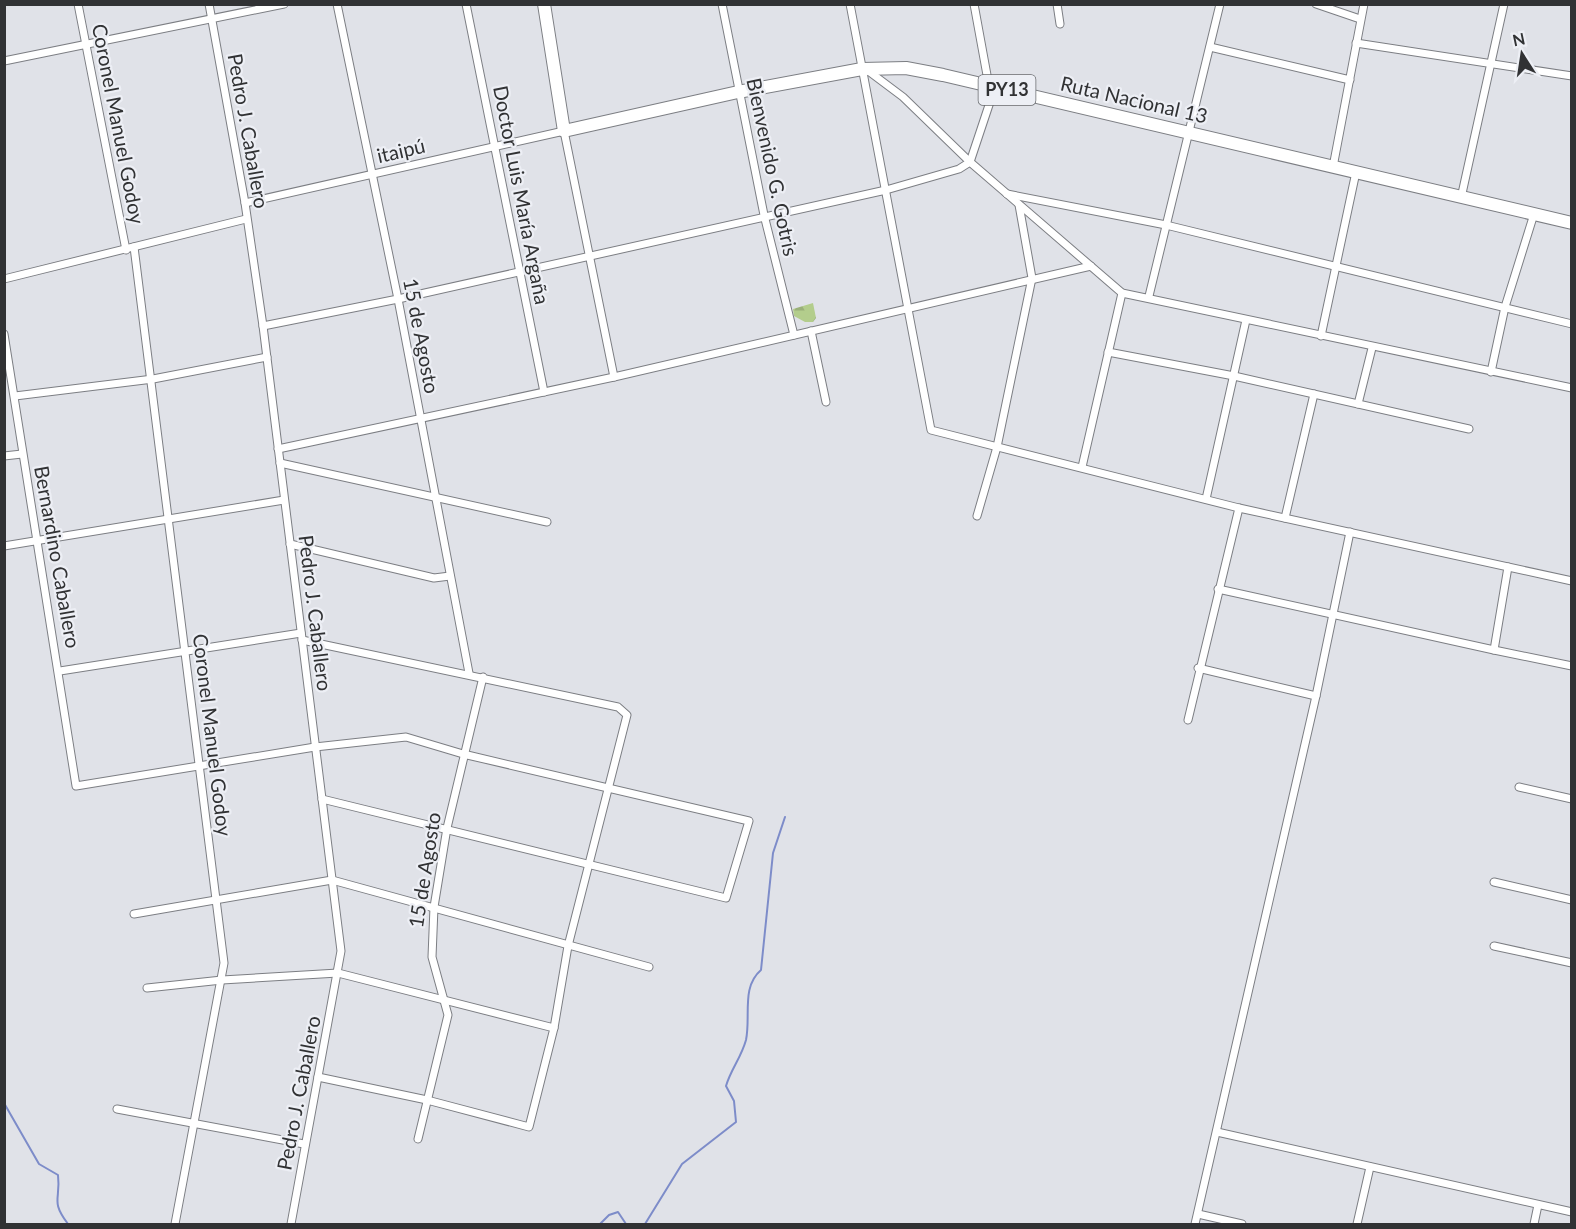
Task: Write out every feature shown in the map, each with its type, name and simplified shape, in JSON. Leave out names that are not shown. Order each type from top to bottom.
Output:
[{"type":"highway","points":[[544,4],[564,131]]},
{"type":"highway","name":"Ruta Nacional 13","points":[[564,131],[738,92],[863,69],[906,68],[992,86],[1572,223]]},
{"type":"street","name":"Coronel Manuel Godoy","points":[[78,4],[126,250]]},
{"type":"street","name":"Pedro J. Caballero","points":[[209,4],[245,203],[267,357],[341,951],[291,1224]]},
{"type":"street","points":[[4,61],[284,4]]},
{"type":"street","name":"15 de Agosto","points":[[337,4],[398,299],[469,673]]},
{"type":"street","name":"Doctor Luis María Argaña","points":[[466,4],[544,392]]},
{"type":"street","name":"Bienvenido G. Gotris","points":[[722,4],[764,215],[794,335]]},
{"type":"street","points":[[850,4],[886,190],[906,309],[931,430],[1239,508],[1572,581]]},
{"type":"street","points":[[262,326],[398,299],[764,215],[886,190],[959,169],[970,162],[992,86],[974,4]]},
{"type":"street","points":[[1057,4],[1060,24]]},
{"type":"street","points":[[1149,297],[1220,4]]},
{"type":"street","points":[[1316,4],[1360,19]]},
{"type":"street","points":[[1333,167],[1364,4]]},
{"type":"street","points":[[1461,198],[1504,4]]},
{"type":"street","points":[[1356,44],[1572,76]]},
{"type":"street","points":[[1210,48],[1350,81]]},
{"type":"street","points":[[863,69],[903,97],[1018,205],[1122,292],[1372,348],[1572,388]]},
{"type":"street","points":[[564,131],[614,377]]},
{"type":"street","name":"itaipú","points":[[245,203],[564,131]]},
{"type":"street","points":[[1321,336],[1356,172]]},
{"type":"street","points":[[1007,194],[1166,225],[1572,324]]},
{"type":"street","points":[[977,516],[997,447],[1032,278],[1018,205]]},
{"type":"street","points":[[1491,372],[1505,307],[1534,214]]},
{"type":"street","points":[[4,279],[246,219]]},
{"type":"street","name":"Coronel Manuel Godoy","points":[[134,248],[153,379],[167,520],[224,963],[176,1224]]},
{"type":"street","points":[[278,449],[614,377],[1091,266]]},
{"type":"street","points":[[1082,467],[1122,292]]},
{"type":"street","points":[[1206,500],[1246,320]]},
{"type":"street","points":[[811,331],[826,402]]},
{"type":"street","name":"Bernardino Caballero","points":[[4,334],[7,373],[15,396],[22,454],[60,671],[76,786],[199,766]]},
{"type":"street","points":[[1358,404],[1372,348]]},
{"type":"street","points":[[1108,352],[1234,376],[1470,429]]},
{"type":"street","points":[[15,396],[153,379],[267,357]]},
{"type":"street","points":[[1285,518],[1314,394]]},
{"type":"street","points":[[4,456],[22,454]]},
{"type":"street","points":[[280,463],[547,522]]},
{"type":"street","points":[[4,546],[284,500]]},
{"type":"street","points":[[1188,720],[1198,668],[1239,508]]},
{"type":"street","points":[[1195,1224],[1317,696],[1350,532]]},
{"type":"street","points":[[290,544],[434,578],[450,576]]},
{"type":"street","points":[[1494,650],[1508,567]]},
{"type":"street","points":[[1218,589],[1572,666]]},
{"type":"street","points":[[60,671],[184,651],[302,636],[618,707],[627,715],[568,946],[555,1028],[529,1127],[427,1100],[318,1077]]},
{"type":"street","points":[[1198,668],[1317,696]]},
{"type":"street","name":"15 de Agosto","points":[[418,1138],[448,1015],[446,1000],[432,957],[434,907],[447,828],[483,676]]},
{"type":"street","points":[[199,766],[315,747],[406,737],[463,754],[749,821],[726,898],[322,799]]},
{"type":"street","points":[[1519,787],[1572,798]]},
{"type":"street","points":[[134,914],[332,879],[649,967]]},
{"type":"street","points":[[1494,882],[1572,900]]},
{"type":"street","points":[[1494,946],[1572,963]]},
{"type":"street","points":[[147,988],[222,980],[338,973],[555,1028]]},
{"type":"street","points":[[117,1108],[195,1125],[304,1144]]},
{"type":"street","points":[[1217,1132],[1572,1212]]},
{"type":"street","points":[[1357,1224],[1370,1167]]},
{"type":"street","points":[[1534,1224],[1538,1204]]},
{"type":"street","points":[[1198,1214],[1242,1224]]},
{"type":"green space","points":[[813,303],[816,318],[813,322],[805,322],[794,316],[793,309]]},
{"type":"waterway","points":[[645,1224],[682,1164],[736,1122],[734,1101],[726,1086],[746,1040],[749,993],[755,977],[761,970],[773,853],[785,817]]},
{"type":"waterway","points":[[4,1103],[39,1164],[58,1175],[59,1210],[68,1224]]},
{"type":"waterway","points":[[600,1224],[609,1215],[618,1212],[626,1224]]}]
